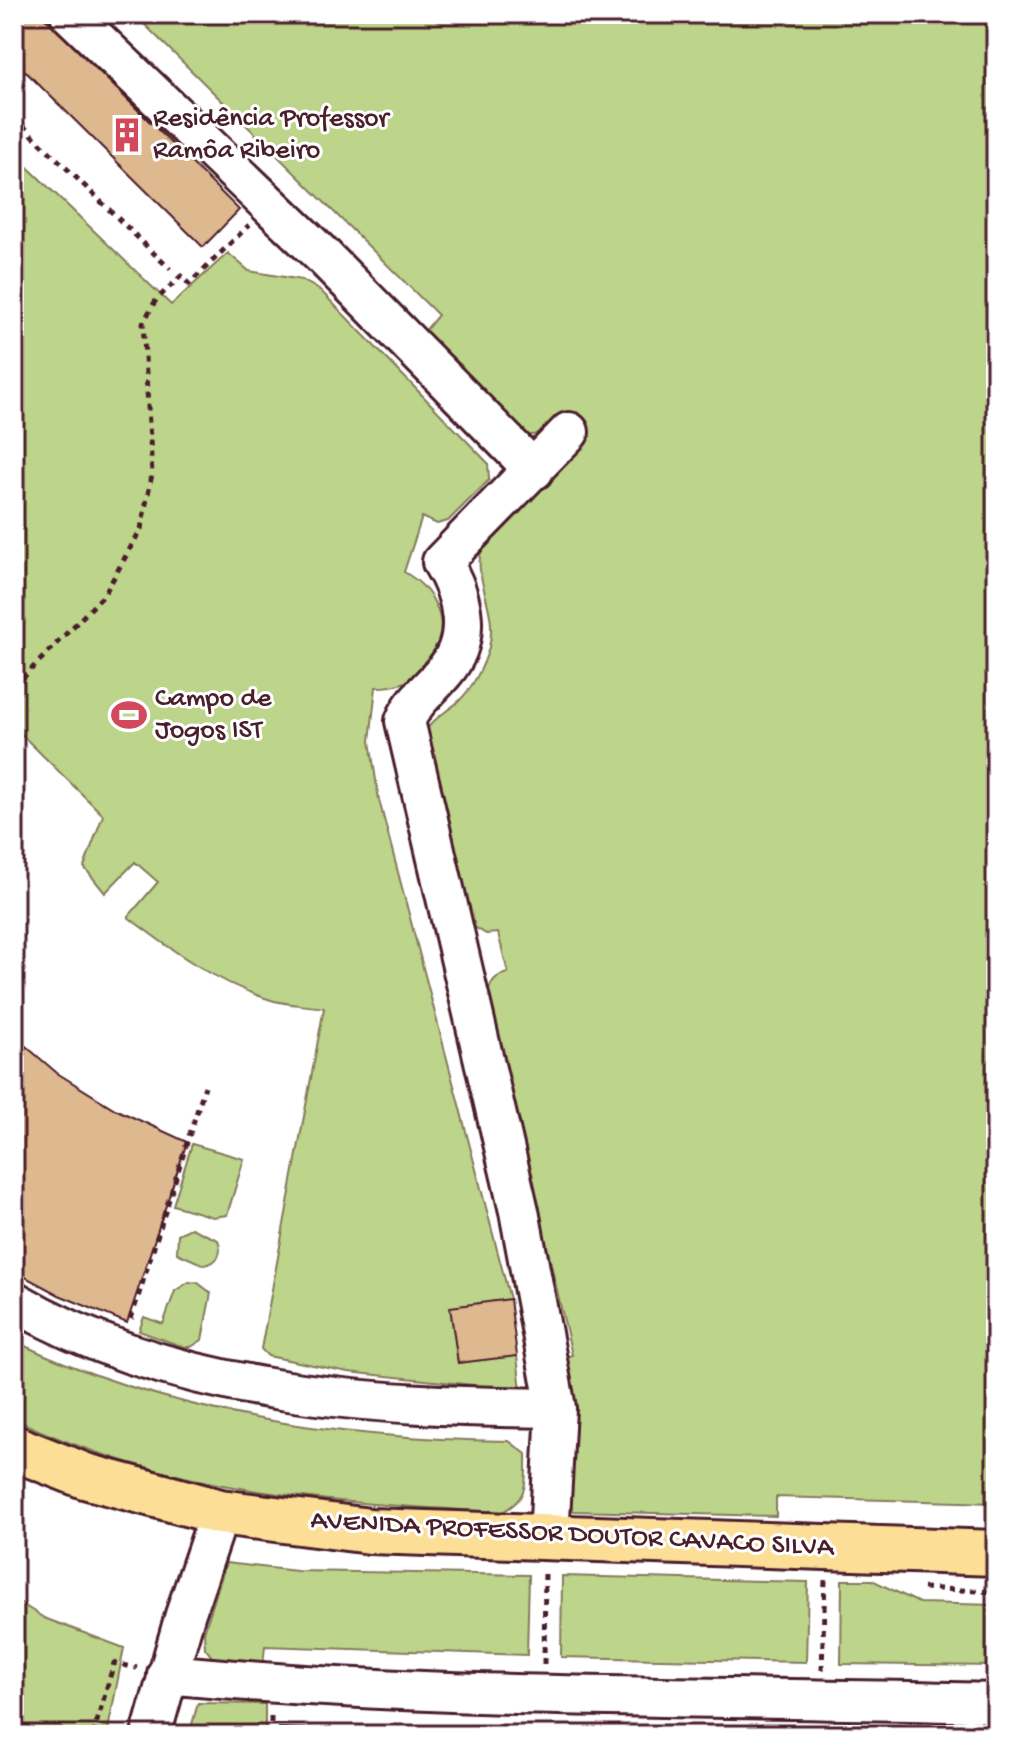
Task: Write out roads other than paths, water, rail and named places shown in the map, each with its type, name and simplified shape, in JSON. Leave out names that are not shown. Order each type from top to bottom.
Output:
[{"type":"main road","name":"AVENIDA PROFESSOR DOUTOR CAVACO SILVA","points":[[14,1448],[85,1476],[220,1512],[370,1531],[996,1553]]},
{"type":"street","points":[[70,14],[325,258],[534,470]]},
{"type":"street","points":[[549,1538],[556,1408],[519,1211],[405,721],[410,710],[446,671],[458,648],[463,616],[461,602],[458,587],[442,562],[569,432]]},
{"type":"street","points":[[14,1301],[131,1354],[315,1397],[449,1407],[556,1408]]},
{"type":"street","points":[[151,1735],[167,1674],[220,1512]]},
{"type":"street","points":[[167,1674],[272,1684],[544,1694],[996,1703]]},
{"type":"place","name":"Residência Professor Ramôa Ribeiro","points":[[127,135]]},
{"type":"place","name":"Campo de Jogos IST","points":[[129,715]]}]
